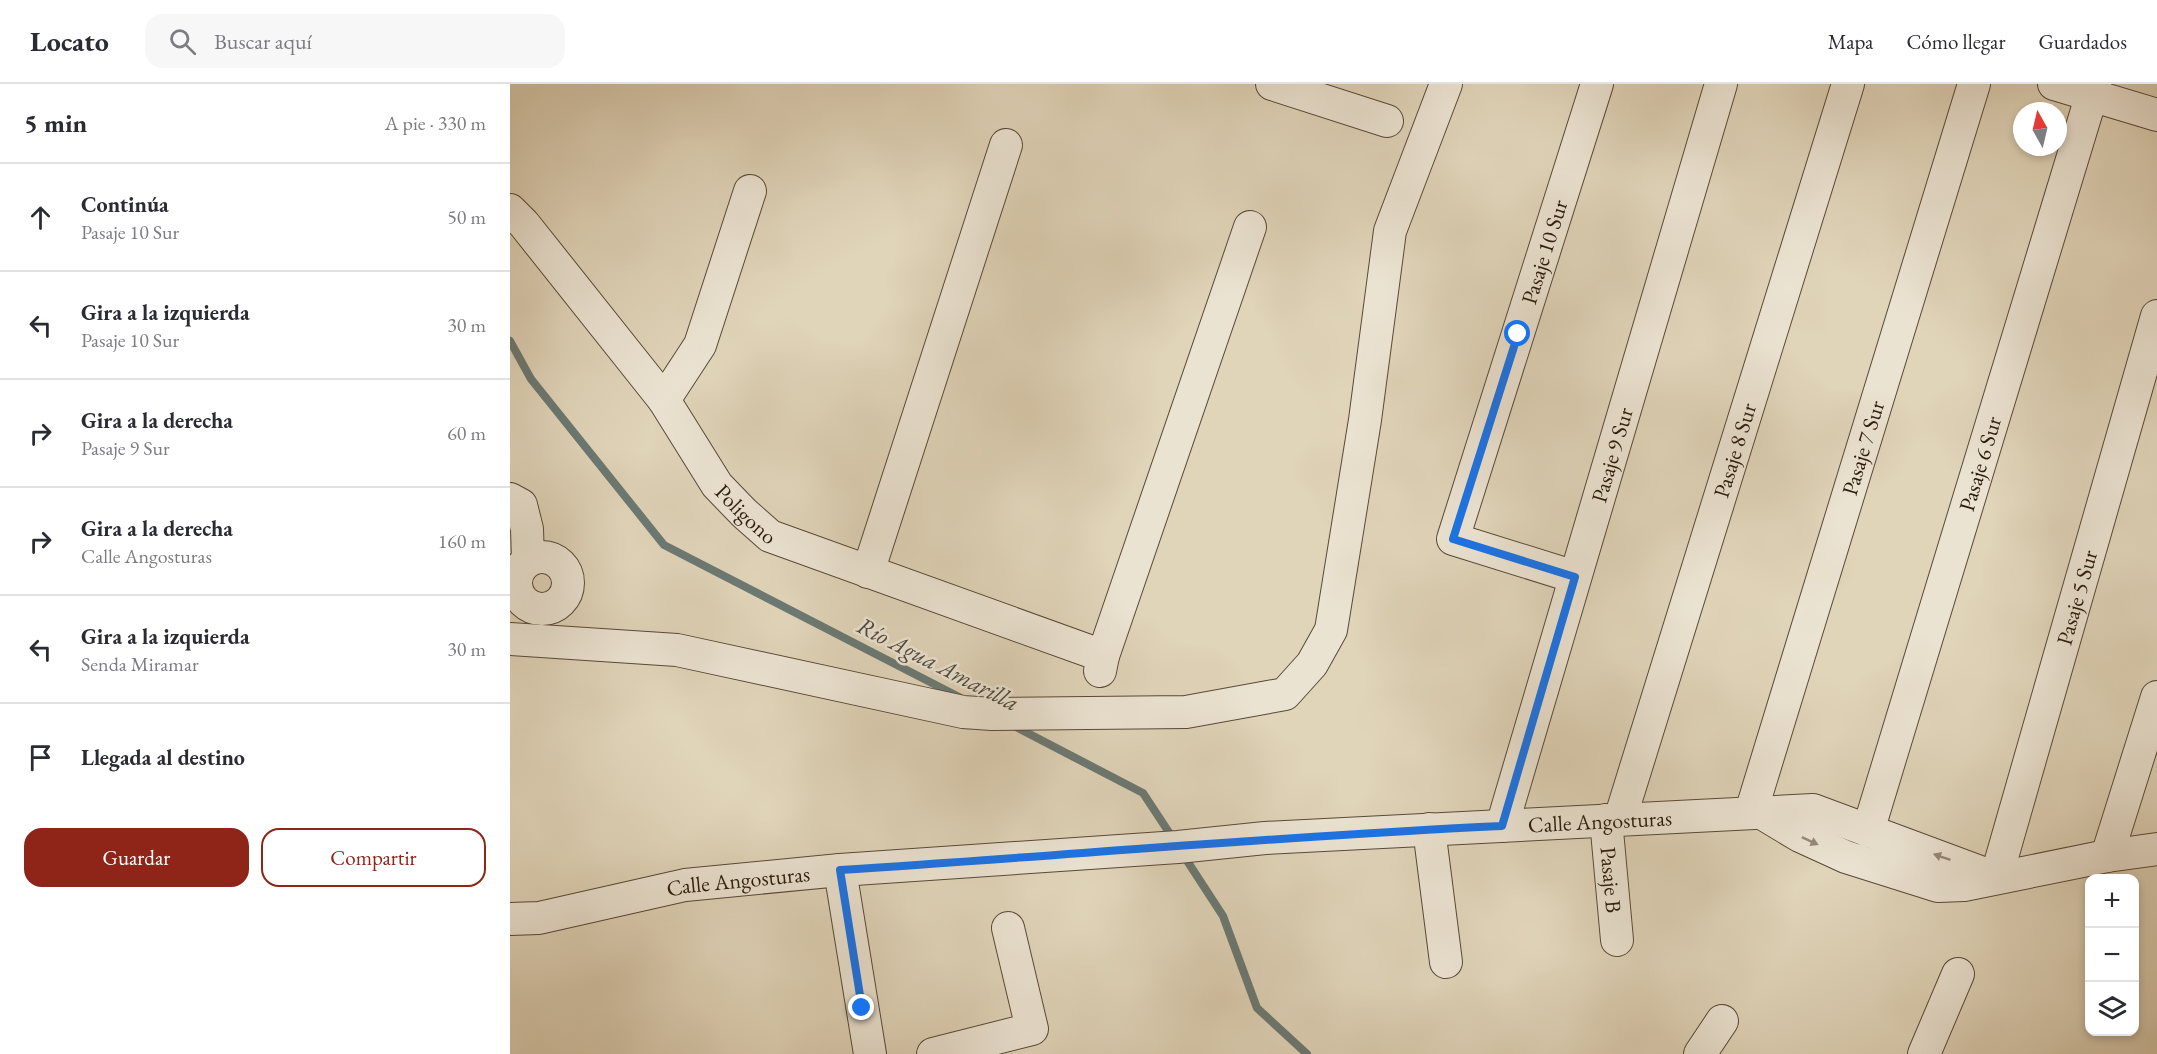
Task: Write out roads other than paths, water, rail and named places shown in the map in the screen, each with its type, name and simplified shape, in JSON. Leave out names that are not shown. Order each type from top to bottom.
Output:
[{"type":"street","points":[[1272,84],[1387,121]]},
{"type":"street","points":[[510,639],[677,650],[963,712],[992,714],[1186,712],[1285,694],[1312,664],[1330,630],[1365,420],[1390,231],[1446,84]]},
{"type":"street","name":"Pasaje 10 Sur","points":[[1575,577],[1453,539],[1597,84]]},
{"type":"street","name":"Pasaje 9 Sur","points":[[1502,826],[1721,84]]},
{"type":"street","name":"Pasaje 8 Sur","points":[[1613,819],[1848,84]]},
{"type":"street","name":"Pasaje 7 Sur","points":[[1755,812],[1974,84]]},
{"type":"street","points":[[2054,84],[2093,90],[2157,115]]},
{"type":"street","name":"Pasaje 6 Sur","points":[[1868,831],[2093,90]]},
{"type":"street","points":[[868,572],[1006,145]]},
{"type":"street","points":[[664,400],[700,345],[750,191]]},
{"type":"street","name":"Poligono","points":[[510,210],[524,224],[664,400],[717,485],[770,536],[1102,664],[1250,226]]},
{"type":"street","name":"Pasaje 5 Sur","points":[[1996,878],[2157,316]]},
{"type":"street","points":[[510,499],[521,505],[526,517],[528,560]]},
{"type":"street","points":[[2107,856],[2157,697]]},
{"type":"street","name":"Calle Angosturas","points":[[510,919],[539,918],[685,885],[840,870],[1167,848],[1265,838],[1813,810],[1996,878]]},
{"type":"street","points":[[1755,812],[1846,857],[1938,886],[1964,885],[2107,856],[2157,849]]},
{"type":"street","name":"Pasaje B","points":[[1613,819],[1617,940]]},
{"type":"street","points":[[1429,829],[1446,962]]},
{"type":"street","points":[[840,870],[870,1054]]},
{"type":"street","points":[[933,1054],[1032,1029],[1008,928]]},
{"type":"street","points":[[1924,1054],[1958,974]]},
{"type":"street","points":[[1700,1054],[1722,1021]]},
{"type":"waterway","name":"Río Agua Amarilla","points":[[510,341],[531,379],[664,545],[961,698]]},
{"type":"waterway","name":"Río Agua Amarilla","points":[[1012,725],[1143,793],[1174,840]]},
{"type":"waterway","name":"Río Agua Amarilla","points":[[1182,853],[1223,916],[1257,1008],[1307,1054]]}]
